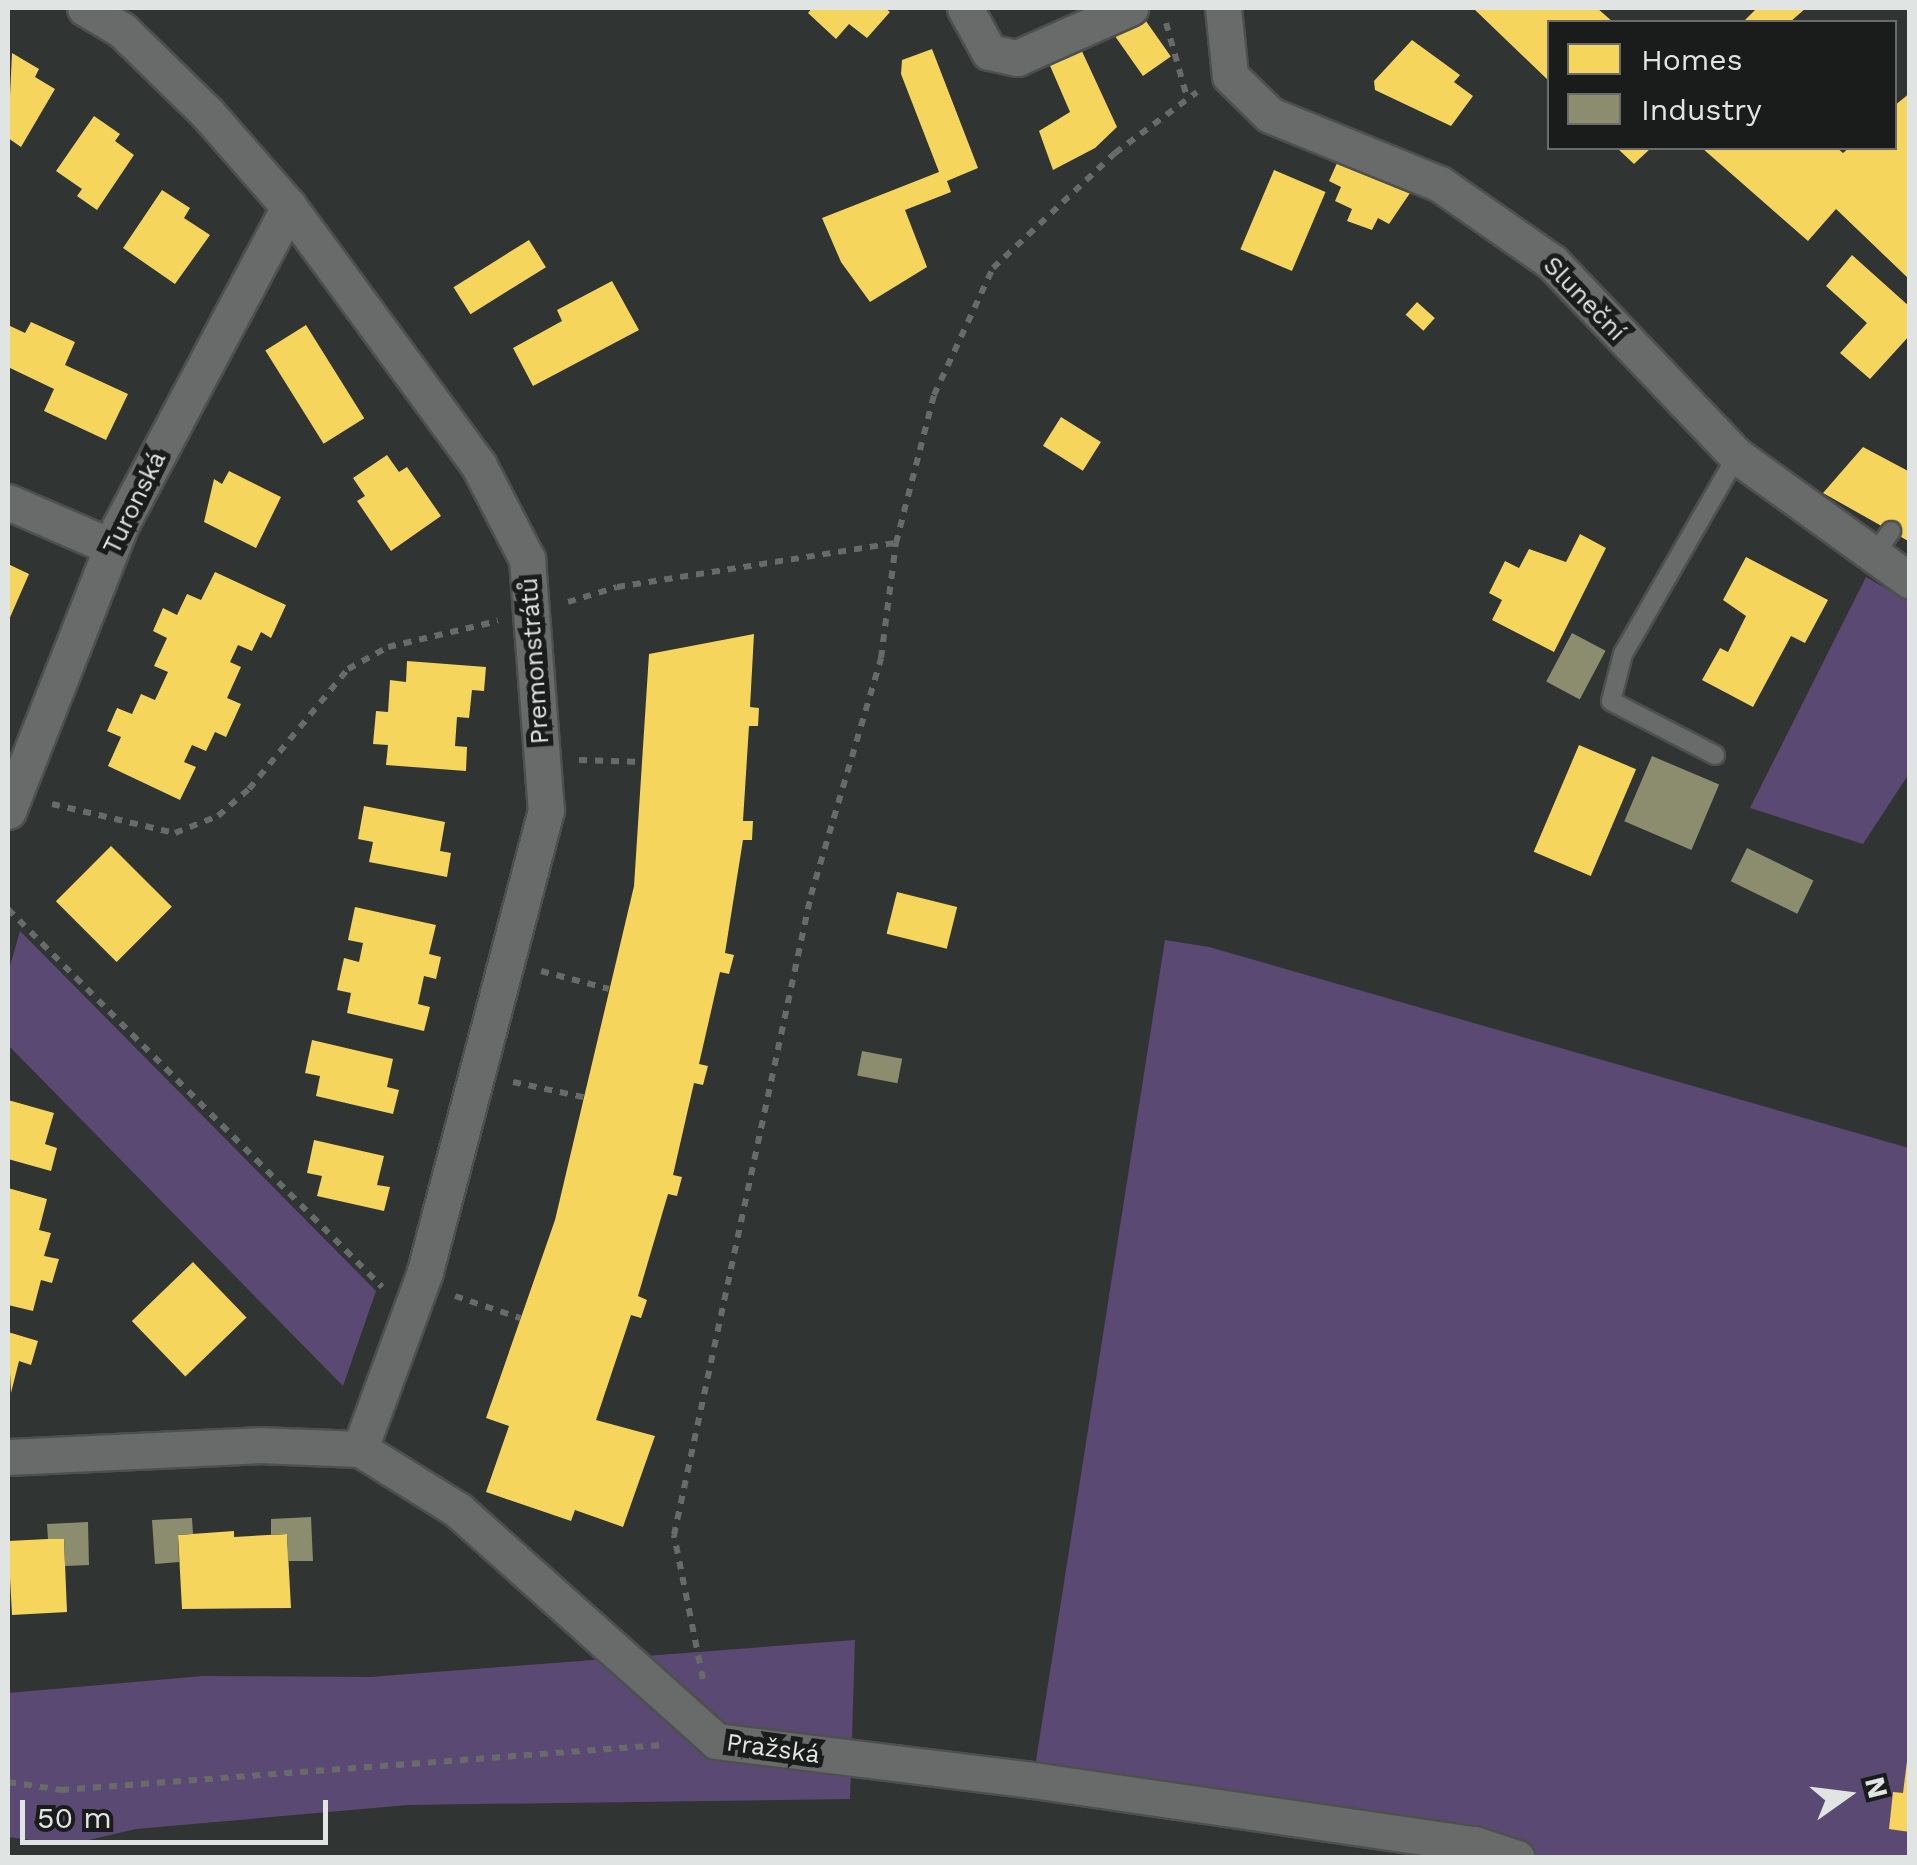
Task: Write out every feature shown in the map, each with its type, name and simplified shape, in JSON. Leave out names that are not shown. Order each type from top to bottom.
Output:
[{"type":"street","name":"Premonstrátů","points":[[85,8],[122,30],[159,66],[289,207],[479,466],[527,560],[534,612],[546,810],[416,1300],[360,1449]]},
{"type":"street","points":[[965,8],[989,52],[1017,58],[1130,8]]},
{"type":"street","points":[[1223,8],[1230,76]]},
{"type":"street","name":"Sluneční","points":[[1230,76],[1270,115],[1440,184],[1552,262],[1737,456],[1882,544],[1910,580]]},
{"type":"street","name":"Turonská","points":[[11,803],[112,546],[289,207]]},
{"type":"street","points":[[8,502],[112,546]]},
{"type":"street","name":"Pražská","points":[[8,1457],[258,1445],[360,1449],[458,1510],[716,1742],[1033,1780],[1474,1844],[1518,1858]]},
{"type":"lane","points":[[1715,755],[1611,701],[1623,654],[1737,456]]},
{"type":"path","points":[[1161,8],[1187,97]]},
{"type":"path","points":[[8,1782],[61,1790],[716,1742],[674,1536],[812,896],[881,658],[896,542],[934,395],[992,268],[1115,154],[1187,97],[1230,76]]},
{"type":"path","points":[[11,803],[175,833],[218,816],[249,789],[348,670],[388,647],[534,612],[617,587],[896,542]]},
{"type":"path","points":[[543,758],[642,762]]},
{"type":"path","points":[[8,909],[416,1300],[520,1318]]},
{"type":"path","points":[[506,962],[609,989]]},
{"type":"path","points":[[478,1074],[583,1097]]},
{"type":"shaded area","points":[[1866,577],[1909,602],[1910,772],[1863,844],[1750,808]]},
{"type":"shaded area","points":[[20,931],[376,1291],[343,1386],[8,1045],[8,973]]},
{"type":"shaded area","points":[[1165,940],[1209,947],[1909,1148],[1909,1857],[1517,1857],[1033,1780]]},
{"type":"shaded area","points":[[855,1640],[850,1799],[408,1805],[136,1829],[67,1845],[8,1837],[8,1693],[203,1676],[370,1677]]},
{"type":"building: Homes","points":[[812,8],[885,8],[890,12],[867,38],[849,24],[836,39],[808,13]]},
{"type":"building: Homes","points":[[1473,8],[1597,8],[1611,20],[1547,20],[1547,79]]},
{"type":"building: Homes","points":[[1757,8],[1806,8],[1792,20],[1745,20]]},
{"type":"building: Homes","points":[[1141,14],[1171,57],[1143,76],[1113,34]]},
{"type":"building: Homes","points":[[1412,40],[1460,75],[1454,82],[1473,96],[1451,126],[1375,90],[1374,81]]},
{"type":"building: Homes","points":[[1080,47],[1117,127],[1095,148],[1053,170],[1039,131],[1070,112],[1048,61]]},
{"type":"building: Homes","points":[[932,49],[978,168],[947,181],[951,192],[905,210],[927,267],[870,302],[841,262],[822,218],[939,172],[901,74],[902,60]]},
{"type":"building: Homes","points":[[12,53],[39,69],[35,77],[55,89],[21,147],[8,138]]},
{"type":"building: Homes","points":[[1910,93],[1910,280],[1836,209],[1808,241],[1704,150],[1897,150],[1897,104]]},
{"type":"building: Homes","points":[[94,116],[120,134],[115,141],[134,155],[97,210],[77,196],[82,189],[56,171]]},
{"type":"building: Homes","points":[[1619,150],[1649,150],[1634,164]]},
{"type":"building: Homes","points":[[1337,163],[1410,193],[1389,224],[1378,218],[1372,230],[1347,221],[1352,209],[1335,201],[1341,187],[1329,181]]},
{"type":"building: Homes","points":[[1274,170],[1326,192],[1292,271],[1240,249]]},
{"type":"building: Homes","points":[[162,190],[190,208],[184,218],[210,235],[175,284],[123,248]]},
{"type":"building: Homes","points":[[529,240],[546,267],[470,314],[454,287]]},
{"type":"building: Homes","points":[[1852,255],[1910,307],[1910,335],[1870,379],[1840,353],[1867,323],[1826,286]]},
{"type":"building: Homes","points":[[612,281],[639,330],[533,386],[513,348],[562,321],[557,310]]},
{"type":"building: Homes","points":[[1417,302],[1435,318],[1423,331],[1406,315]]},
{"type":"building: Homes","points":[[31,322],[75,342],[65,365],[128,394],[106,440],[44,411],[54,389],[8,367],[8,325],[25,333]]},
{"type":"building: Homes","points":[[306,325],[364,418],[324,444],[265,350]]},
{"type":"building: Homes","points":[[1061,417],[1101,442],[1083,471],[1043,446]]},
{"type":"building: Homes","points":[[1863,447],[1910,472],[1910,542],[1823,493]]},
{"type":"building: Homes","points":[[387,455],[399,472],[407,467],[441,516],[391,551],[357,501],[365,496],[353,478]]},
{"type":"building: Homes","points":[[229,471],[281,497],[256,548],[204,522],[214,479],[222,484]]},
{"type":"building: Homes","points":[[1580,534],[1606,548],[1554,652],[1492,620],[1502,600],[1489,593],[1505,561],[1519,568],[1529,549],[1566,562]]},
{"type":"building: Homes","points":[[1746,557],[1828,600],[1805,643],[1791,636],[1753,707],[1702,680],[1720,648],[1728,652],[1746,616],[1723,600]]},
{"type":"building: Homes","points":[[8,564],[29,574],[8,622]]},
{"type":"building: Homes","points":[[215,572],[286,605],[271,638],[261,632],[252,651],[238,645],[230,662],[241,667],[227,698],[241,704],[226,737],[215,732],[206,751],[192,745],[184,762],[196,767],[180,800],[108,766],[121,737],[107,731],[117,708],[132,714],[141,694],[155,700],[168,672],[154,666],[167,638],[153,631],[163,608],[177,615],[187,594],[201,600]]},
{"type":"building: Homes","points":[[754,634],[750,707],[759,708],[758,726],[749,726],[743,821],[753,821],[752,840],[743,840],[725,953],[734,955],[729,974],[720,972],[699,1064],[708,1066],[703,1085],[694,1083],[673,1175],[682,1177],[677,1196],[668,1194],[638,1296],[647,1300],[641,1318],[631,1315],[596,1420],[655,1436],[623,1527],[575,1510],[571,1521],[486,1492],[509,1426],[486,1418],[555,1220],[634,886],[649,654]]},
{"type":"building: Homes","points":[[407,661],[486,667],[484,691],[472,690],[469,718],[457,717],[455,746],[467,747],[466,771],[386,765],[388,745],[373,744],[376,711],[388,712],[390,680],[406,682]]},
{"type":"building: Homes","points":[[1579,745],[1636,769],[1591,876],[1534,852]]},
{"type":"building: Homes","points":[[364,806],[445,822],[440,851],[451,853],[447,877],[369,862],[373,842],[358,839]]},
{"type":"building: Homes","points":[[111,846],[172,907],[117,962],[56,901]]},
{"type":"building: Homes","points":[[897,892],[957,907],[947,949],[887,934]]},
{"type":"building: Homes","points":[[355,907],[436,925],[429,954],[441,957],[436,979],[424,976],[418,1004],[430,1007],[424,1031],[347,1013],[351,993],[337,990],[344,958],[359,962],[363,943],[348,940]]},
{"type":"building: Homes","points":[[312,1040],[393,1059],[387,1087],[399,1090],[393,1114],[316,1096],[320,1076],[305,1073]]},
{"type":"building: Homes","points":[[8,1100],[54,1113],[45,1144],[57,1148],[51,1171],[8,1159]]},
{"type":"building: Homes","points":[[314,1140],[384,1156],[377,1185],[390,1187],[384,1211],[317,1196],[322,1176],[307,1173]]},
{"type":"building: Homes","points":[[8,1188],[47,1199],[39,1230],[51,1233],[44,1256],[59,1259],[52,1283],[41,1280],[33,1311],[8,1305]]},
{"type":"building: Homes","points":[[193,1262],[246,1317],[185,1376],[132,1321]]},
{"type":"building: Homes","points":[[8,1332],[38,1341],[31,1365],[19,1361],[11,1393]]},
{"type":"building: Homes","points":[[234,1531],[234,1537],[287,1534],[291,1608],[182,1609],[178,1535]]},
{"type":"building: Homes","points":[[64,1539],[67,1612],[12,1615],[8,1541]]},
{"type":"building: Homes","points":[[1907,1761],[1910,1832],[1889,1829],[1893,1792],[1903,1793]]},
{"type":"building: Industry","points":[[1572,633],[1606,651],[1580,699],[1546,682]]},
{"type":"building: Industry","points":[[1652,756],[1719,785],[1691,850],[1624,821]]},
{"type":"building: Industry","points":[[1747,848],[1814,880],[1797,914],[1731,881]]},
{"type":"building: Industry","points":[[862,1051],[902,1059],[897,1083],[857,1076]]},
{"type":"building: Industry","points":[[311,1517],[313,1561],[288,1561],[287,1534],[271,1535],[271,1519]]},
{"type":"building: Industry","points":[[192,1518],[193,1534],[178,1535],[179,1562],[155,1564],[152,1520]]},
{"type":"building: Industry","points":[[88,1522],[89,1565],[65,1566],[64,1539],[48,1539],[47,1524]]}]
